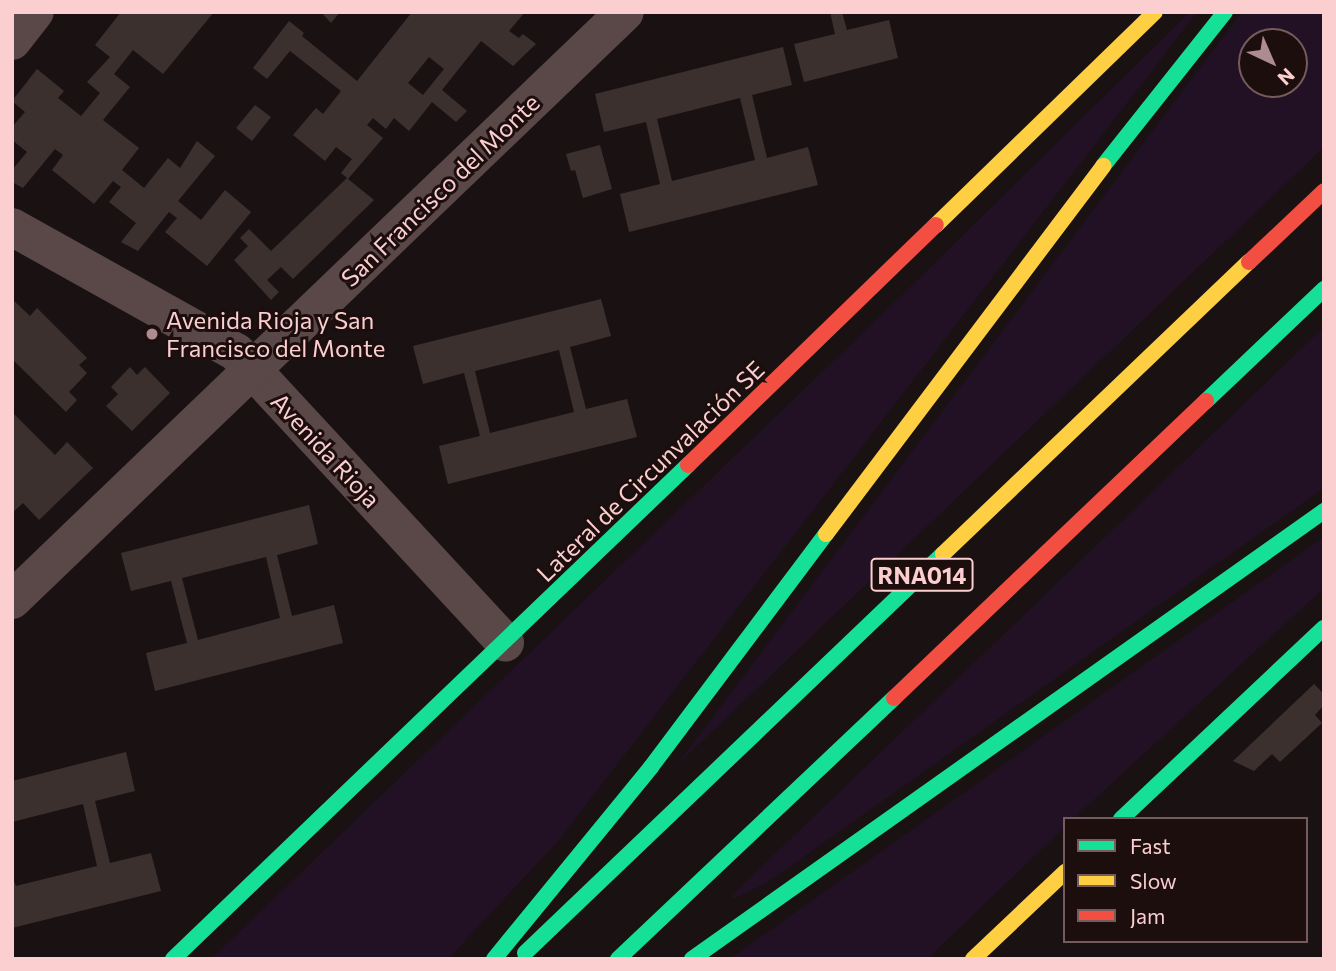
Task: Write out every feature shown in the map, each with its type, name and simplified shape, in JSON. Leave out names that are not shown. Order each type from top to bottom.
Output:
[{"type":"main road","name":"Lateral de Circunvalación SE","points":[[173,959],[505,643],[1155,12]]},
{"type":"main road","points":[[494,959],[651,767],[1140,117],[1225,12]]},
{"type":"main road","name":"RNA014","points":[[520,959],[1324,191]]},
{"type":"main road","name":"RNA014","points":[[618,959],[1324,289]]},
{"type":"main road","points":[[692,959],[1324,510]]},
{"type":"main road","points":[[1123,817],[1324,628]]},
{"type":"main road","points":[[973,959],[1063,874]]},
{"type":"street","points":[[12,41],[35,12]]},
{"type":"street","name":"San Francisco del Monte","points":[[12,600],[625,12]]},
{"type":"street","name":"Avenida Rioja","points":[[12,227],[236,352],[505,643]]},
{"type":"shaded area","points":[[1190,12],[1197,12],[558,841],[448,959],[211,959],[895,302]]},
{"type":"shaded area","points":[[1242,12],[1324,12],[1324,147],[676,766]]},
{"type":"shaded area","points":[[1324,327],[1324,488],[768,882],[733,899],[731,896]]},
{"type":"shaded area","points":[[1324,537],[1324,588],[1075,817],[1063,817],[1063,829],[927,959],[730,959]]},
{"type":"building","points":[[121,12],[214,12],[163,74],[133,50],[114,74],[130,87],[103,120],[139,148],[122,170],[144,188],[168,158],[180,168],[197,141],[215,156],[178,201],[201,220],[225,190],[251,212],[207,266],[165,232],[177,218],[169,212],[138,251],[121,242],[136,223],[109,202],[121,187],[113,181],[94,204],[52,170],[63,155],[55,149],[23,188],[12,182],[12,170],[27,152],[12,140],[12,127],[25,112],[12,101],[37,69],[64,91],[58,98],[81,116],[100,93],[87,82],[110,57],[95,45]]},
{"type":"building","points":[[321,12],[340,12],[331,23]]},
{"type":"building","points":[[412,12],[525,12],[509,31],[519,38],[523,34],[536,44],[513,66],[481,41],[442,90],[467,111],[456,122],[432,102],[409,131],[394,118],[386,129],[373,118],[367,125],[383,138],[348,179],[374,200],[293,279],[281,267],[267,280],[279,292],[271,300],[234,260],[248,246],[240,238],[249,229],[271,251],[347,178],[341,173],[352,159],[336,147],[325,161],[293,135],[316,108],[323,114],[341,91],[290,51],[267,79],[253,68],[289,21],[304,33],[302,36],[357,81]],"holes":[[[429,57],[444,69],[423,95],[408,83]]]},
{"type":"building","points":[[830,12],[842,12],[847,30],[889,20],[898,58],[804,82],[794,44],[835,34]]},
{"type":"building","points":[[783,47],[792,85],[752,95],[767,158],[808,147],[818,185],[629,232],[620,194],[660,184],[646,122],[604,132],[595,94]],"holes":[[[740,98],[755,160],[672,181],[657,119]]]},
{"type":"building","points":[[255,105],[271,117],[252,141],[236,128]]},
{"type":"building","points":[[600,145],[612,189],[583,198],[575,170],[571,171],[566,154]]},
{"type":"building","points":[[12,299],[30,316],[37,308],[87,358],[79,365],[87,373],[69,392],[77,400],[66,412],[12,359]]},
{"type":"building","points":[[601,299],[611,336],[570,347],[586,409],[627,399],[637,437],[448,484],[439,446],[480,436],[464,373],[423,384],[413,346]],"holes":[[[559,350],[574,412],[490,433],[475,371]]]},
{"type":"building","points":[[130,367],[137,375],[145,367],[170,393],[132,431],[106,406],[118,394],[111,387]]},
{"type":"building","points":[[12,412],[55,455],[67,442],[93,468],[39,520],[23,503],[12,513]]},
{"type":"building","points":[[309,505],[318,544],[277,555],[292,616],[334,605],[343,643],[155,691],[146,653],[187,643],[171,581],[131,591],[121,553]],"holes":[[[266,557],[280,618],[198,640],[182,578]]]},
{"type":"building","points":[[1314,684],[1324,694],[1324,705],[1315,715],[1322,723],[1280,762],[1272,754],[1254,771],[1233,761]]},
{"type":"building","points":[[126,752],[135,791],[95,801],[110,863],[151,853],[161,891],[12,928],[12,876],[16,886],[97,866],[83,804],[12,822],[12,781]]},
{"type":"traffic: fast","points":[[1103,166],[1225,12]]},
{"type":"traffic: fast","points":[[1206,401],[1324,289]]},
{"type":"traffic: fast","points":[[173,959],[688,465]]},
{"type":"traffic: fast","points":[[692,959],[1324,511]]},
{"type":"traffic: fast","points":[[494,959],[651,767],[826,534]]},
{"type":"traffic: fast","points":[[525,953],[943,554]]},
{"type":"traffic: fast","points":[[1123,817],[1324,628]]},
{"type":"traffic: fast","points":[[618,959],[894,698]]},
{"type":"traffic: slow","points":[[936,225],[1155,12]]},
{"type":"traffic: slow","points":[[826,534],[1103,166]]},
{"type":"traffic: slow","points":[[943,554],[1249,262]]},
{"type":"traffic: slow","points":[[973,959],[1063,874]]},
{"type":"traffic: jam","points":[[1249,262],[1324,191]]},
{"type":"traffic: jam","points":[[688,465],[936,225]]},
{"type":"traffic: jam","points":[[894,698],[1206,401]]},
{"type":"place","name":"Avenida Rioja y San Francisco del Monte","points":[[152,334]]}]
